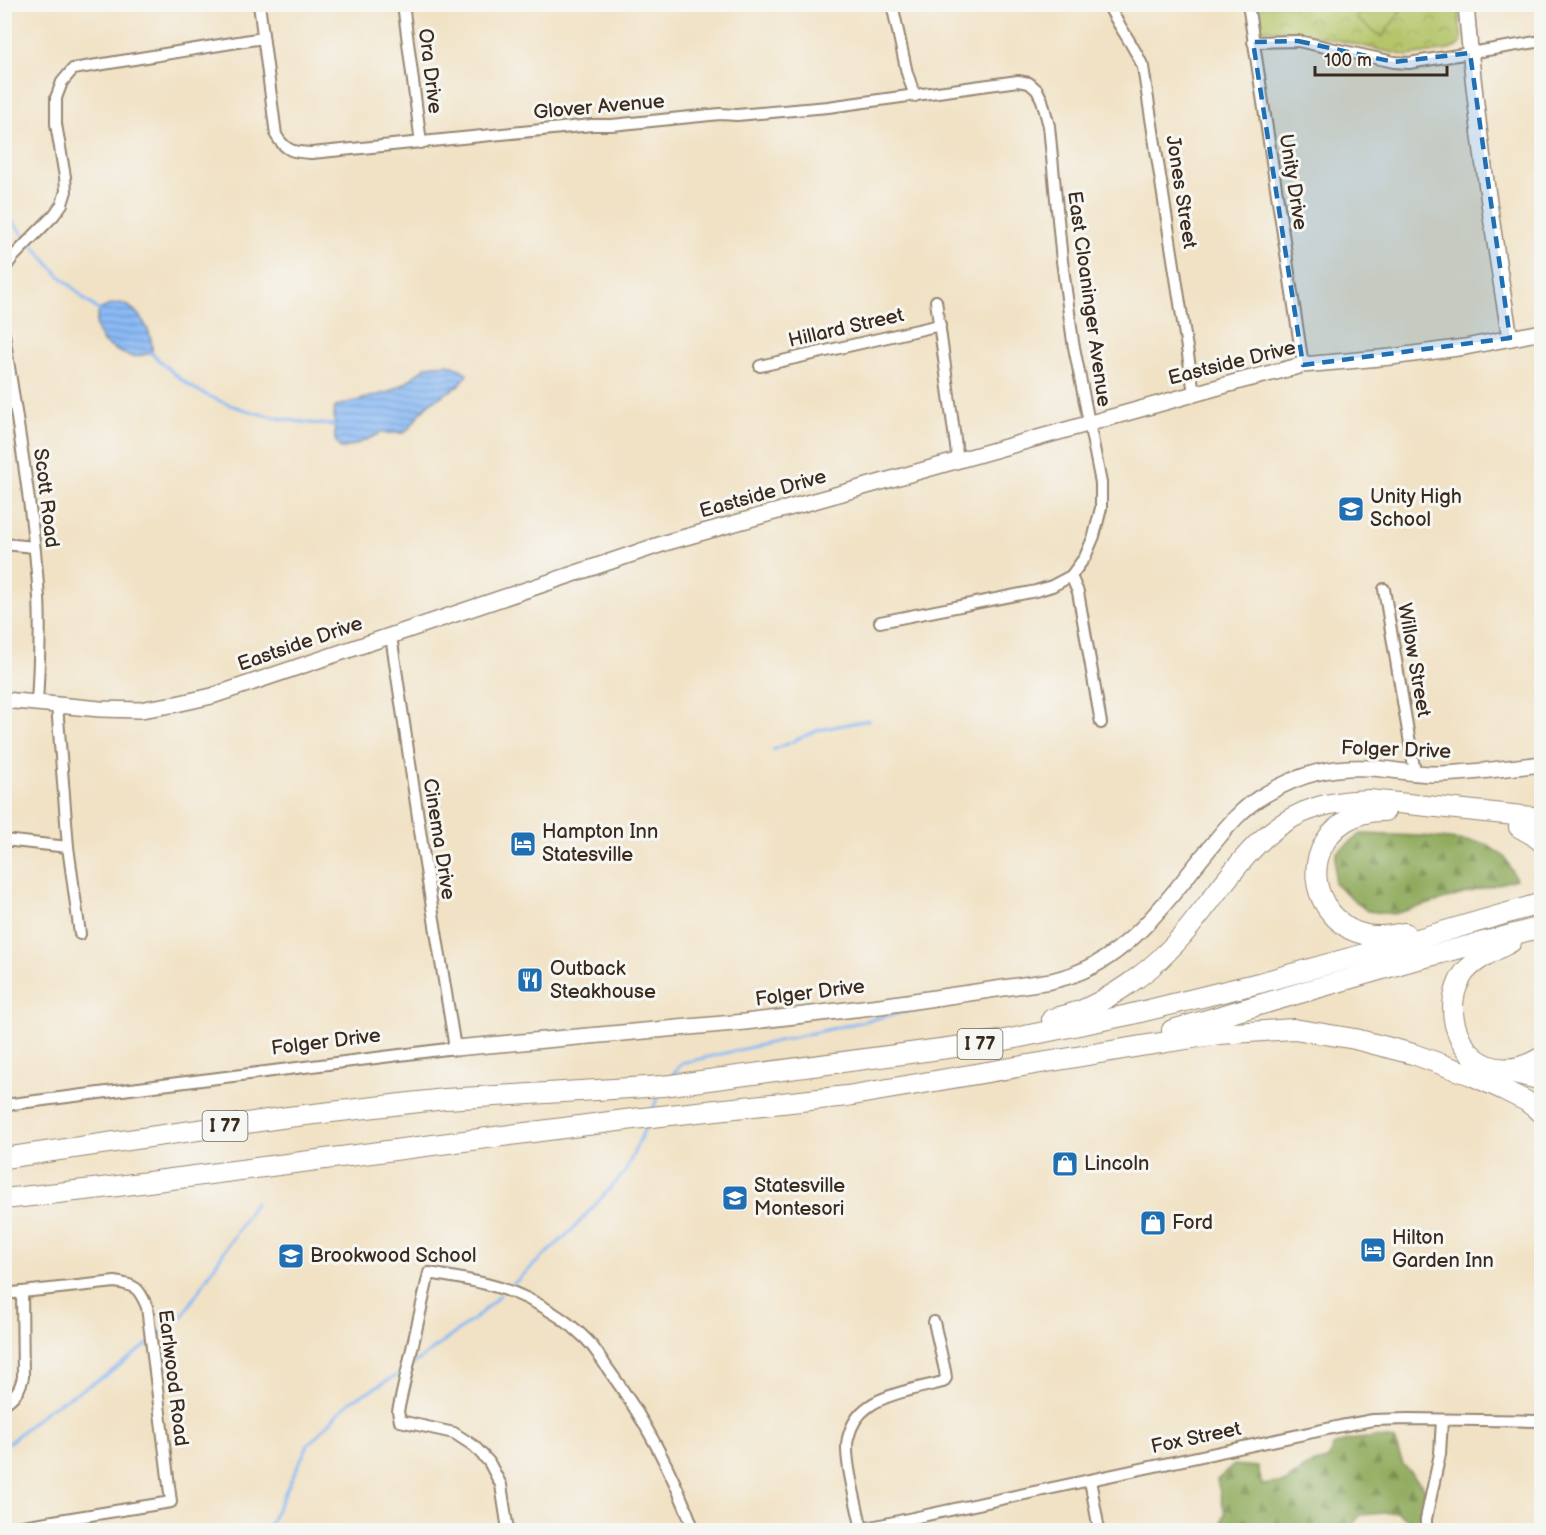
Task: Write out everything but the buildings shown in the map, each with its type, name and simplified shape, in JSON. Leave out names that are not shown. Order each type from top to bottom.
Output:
[{"type":"highway","points":[[796,1068],[1025,1027],[1086,1009],[1127,985],[1164,955],[1265,836],[1288,820],[1313,808],[1341,801],[1369,800],[1532,817],[1542,827]]},
{"type":"highway","points":[[1502,915],[1443,928],[1383,936],[1363,934],[1345,926],[1330,913],[1320,895],[1316,875],[1318,855],[1328,838],[1342,822],[1371,811],[1532,817]]},
{"type":"highway","points":[[1532,817],[1533,835],[1542,842]]},
{"type":"highway","name":"I 77","points":[[4,1158],[299,1115],[446,1100],[663,1086],[1000,1041],[1128,1015],[1260,983],[1537,904]]},
{"type":"highway","points":[[1538,928],[1479,960],[1463,974],[1454,994],[1453,1016],[1467,1052],[1481,1063],[1542,1080]]},
{"type":"highway","name":"I 77","points":[[4,1199],[642,1118],[847,1096],[1062,1059],[1212,1019],[1414,960],[1538,928]]},
{"type":"highway","points":[[1062,1059],[1219,1034],[1294,1029],[1354,1039],[1413,1054],[1471,1075],[1504,1090],[1526,1101],[1542,1113]]},
{"type":"highway","points":[[1497,1068],[1518,1067],[1542,1057]]},
{"type":"highway","points":[[1504,1090],[1542,1093]]},
{"type":"street","points":[[4,269],[62,204],[66,190],[56,124],[56,98],[62,82],[73,69],[263,38],[259,4]]},
{"type":"street","name":"Ora Drive","points":[[404,4],[422,142]]},
{"type":"street","points":[[892,4],[907,73],[915,96]]},
{"type":"street","name":"Jones Street","points":[[1107,4],[1143,67],[1194,393]]},
{"type":"street","name":"Unity Drive","points":[[1248,4],[1303,365]]},
{"type":"street","points":[[1466,4],[1487,195],[1510,338]]},
{"type":"street","name":"Glover Avenue","points":[[263,38],[276,135],[282,145],[297,152],[312,153],[720,114],[736,115],[828,107],[915,96]]},
{"type":"street","points":[[1253,42],[1298,40],[1394,62],[1409,63],[1542,41]]},
{"type":"street","name":"East Cloaninger Avenue","points":[[915,96],[1018,81],[1029,83],[1037,90],[1042,100],[1048,126],[1073,342],[1101,483],[1101,508],[1094,536],[1085,557],[1071,576]]},
{"type":"street","points":[[936,301],[958,461]]},
{"type":"street","name":"Hillard Street","points":[[760,366],[940,325]]},
{"type":"street","name":"Eastside Drive","points":[[4,700],[121,711],[140,710],[212,696],[668,542],[1194,393],[1303,365],[1465,347],[1542,332]]},
{"type":"street","name":"Scott Road","points":[[4,334],[34,547],[40,651],[37,703]]},
{"type":"street","points":[[4,544],[34,547]]},
{"type":"street","points":[[880,622],[1036,591],[1071,576],[1078,592],[1101,723]]},
{"type":"street","name":"Willow Street","points":[[1384,589],[1415,773]]},
{"type":"street","name":"Cinema Drive","points":[[391,636],[454,1048]]},
{"type":"street","points":[[57,705],[68,847],[80,934]]},
{"type":"street","name":"Folger Drive","points":[[4,1105],[454,1048],[746,1022],[880,1006],[1021,986],[1069,976],[1097,963],[1124,945],[1156,914],[1248,805],[1294,780],[1335,768],[1369,768],[1432,774],[1542,764]]},
{"type":"street","points":[[4,840],[68,847]]},
{"type":"street","points":[[508,1530],[501,1485],[489,1462],[474,1446],[454,1433],[400,1421],[398,1411],[429,1273],[491,1284],[527,1298],[560,1318],[587,1340],[626,1394],[658,1448],[685,1505],[694,1530]]},
{"type":"street","name":"Earlwood Road","points":[[4,1294],[115,1282],[130,1284],[141,1293],[147,1307],[171,1502],[4,1529]]},
{"type":"street","points":[[4,1404],[20,1389],[23,1377],[22,1292]]},
{"type":"street","points":[[862,1530],[848,1459],[848,1439],[855,1421],[868,1406],[886,1398],[943,1382],[946,1378],[934,1322]]},
{"type":"street","name":"Fox Street","points":[[862,1530],[1373,1420],[1542,1421]]},
{"type":"street","points":[[1426,1530],[1426,1520],[1440,1454],[1442,1420]]},
{"type":"street","points":[[1090,1480],[1099,1530]]},
{"type":"highlighted area","points":[[1298,41],[1394,62],[1470,53],[1510,338],[1303,365],[1253,42]]},
{"type":"green space","points":[[1366,4],[1392,5],[1401,11],[1382,37],[1356,18]]},
{"type":"green space","points":[[1255,5],[1458,5],[1462,42],[1449,50],[1407,56],[1300,32],[1261,29],[1258,26]]},
{"type":"green space","points":[[1361,834],[1422,836],[1484,843],[1505,857],[1516,879],[1394,914],[1367,911],[1334,883],[1336,853]]},
{"type":"green space","points":[[1376,1437],[1394,1440],[1403,1464],[1425,1489],[1417,1523],[1409,1521],[1397,1512],[1360,1515],[1349,1530],[1220,1530],[1225,1514],[1217,1480],[1234,1465],[1258,1467],[1262,1485],[1286,1482],[1310,1464],[1328,1460],[1333,1446],[1348,1440]]},
{"type":"water","points":[[120,303],[133,310],[144,322],[151,338],[152,353],[133,357],[104,343],[96,325],[99,310]]},
{"type":"water","points":[[447,364],[467,374],[464,379],[455,388],[429,404],[404,433],[381,433],[341,449],[335,440],[334,409],[337,406],[389,392],[404,384],[427,366]]},
{"type":"waterway","points":[[4,215],[58,274],[100,311]]},
{"type":"waterway","points":[[149,351],[186,383],[224,403],[299,422],[335,425]]},
{"type":"waterway","points":[[773,750],[818,730],[869,720]]},
{"type":"waterway","points":[[670,1078],[682,1063],[926,1007]]},
{"type":"waterway","points":[[653,1109],[660,1093]]},
{"type":"waterway","points":[[512,1285],[573,1229],[625,1172],[646,1126]]},
{"type":"waterway","points":[[153,1340],[182,1317],[255,1203]]},
{"type":"waterway","points":[[412,1365],[478,1316],[500,1295]]},
{"type":"waterway","points":[[4,1447],[47,1410],[108,1374],[148,1344]]},
{"type":"waterway","points":[[267,1530],[308,1445],[348,1403],[402,1372]]},
{"type":"place","name":"Unity High School","points":[[1351,509]]},
{"type":"place","name":"Hampton Inn Statesville","points":[[523,844]]},
{"type":"place","name":"Outback Steakhouse","points":[[530,980]]},
{"type":"place","name":"Lincoln","points":[[1065,1164]]},
{"type":"place","name":"Statesville Montesori","points":[[735,1198]]},
{"type":"place","name":"Ford","points":[[1153,1223]]},
{"type":"place","name":"Hilton Garden Inn","points":[[1373,1250]]},
{"type":"place","name":"Brookwood School","points":[[291,1256]]}]
